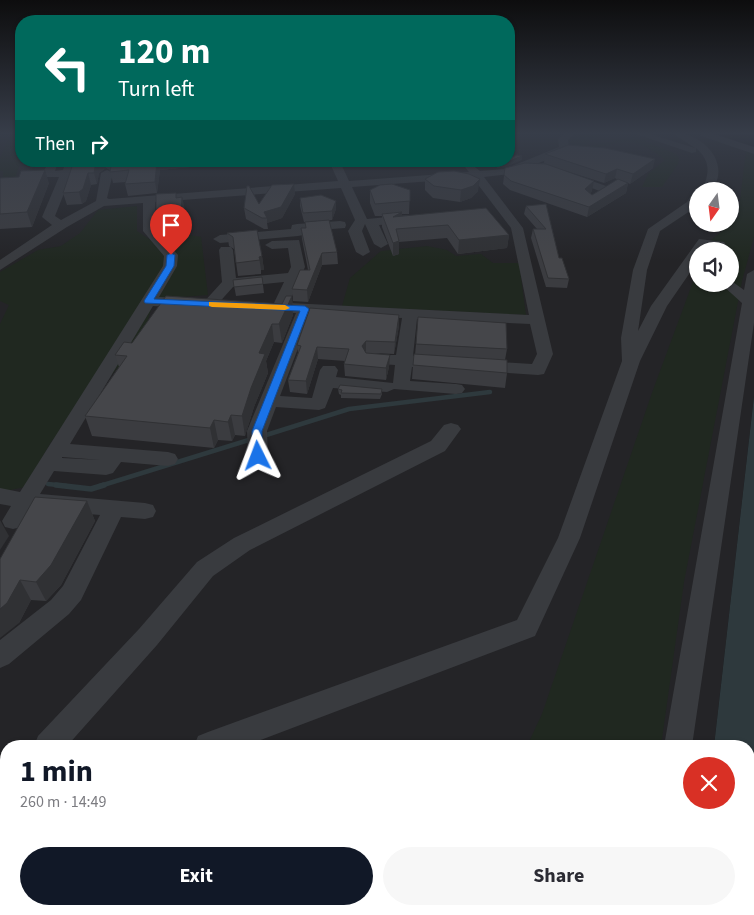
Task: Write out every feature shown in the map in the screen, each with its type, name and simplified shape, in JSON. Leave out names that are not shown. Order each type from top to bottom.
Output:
[{"type":"street","points":[[40,240],[66,176]]},
{"type":"street","points":[[106,176],[101,200],[106,202]]},
{"type":"street","points":[[339,176],[361,220],[355,231],[363,252]]},
{"type":"street","points":[[372,176],[428,176]]},
{"type":"street","points":[[0,266],[62,224],[106,202],[149,199],[185,202],[343,185],[398,176]]},
{"type":"street","points":[[372,359],[538,370],[545,354],[517,228],[477,176]]},
{"type":"street","points":[[574,176],[610,186],[591,199]]},
{"type":"street","points":[[11,528],[25,501],[170,266],[171,255],[150,236],[148,229],[149,199]]},
{"type":"street","points":[[631,361],[629,338],[640,270],[654,228],[689,206]]},
{"type":"street","points":[[486,213],[505,211]]},
{"type":"street","points":[[48,218],[62,224]]},
{"type":"street","points":[[381,244],[371,222],[419,218]]},
{"type":"street","points":[[229,282],[223,245],[264,236],[298,232],[298,228],[340,225]]},
{"type":"street","points":[[264,236],[268,245],[294,243],[298,267],[280,307]]},
{"type":"street","points":[[224,740],[526,628],[569,538],[631,361],[659,306],[689,263]]},
{"type":"street","points":[[679,740],[754,274]]},
{"type":"street","points":[[210,304],[229,282],[293,277]]},
{"type":"street","points":[[738,292],[750,302]]},
{"type":"street","points":[[148,301],[228,305]]},
{"type":"street","points":[[254,306],[536,320]]},
{"type":"street","points":[[258,456],[257,431],[305,309]]},
{"type":"street","points":[[410,314],[401,386],[456,389]]},
{"type":"street","points":[[268,402],[319,404],[328,376],[387,387]]},
{"type":"street","points":[[54,740],[148,637],[205,570],[219,558],[242,544],[438,446],[451,429]]},
{"type":"street","points":[[52,457],[106,468],[114,455],[168,460]]},
{"type":"street","points":[[0,496],[25,501],[145,511]]},
{"type":"street","points":[[0,656],[60,607],[72,593],[114,509]]},
{"type":"shaded area","points":[[0,176],[754,176],[754,396],[715,740],[0,740]]},
{"type":"shaded area","points":[[3,176],[16,176],[17,178],[3,180]]},
{"type":"shaded area","points":[[647,176],[670,176],[662,187],[642,187]]},
{"type":"shaded area","points":[[743,176],[754,176],[754,237],[742,281],[684,582],[662,740],[530,740],[542,714],[653,390],[689,292],[739,292],[739,242],[709,242],[721,232],[739,232],[739,209]]},
{"type":"shaded area","points":[[137,206],[137,231],[149,239],[189,235],[201,237],[208,295],[154,299],[142,341],[51,442],[25,487],[0,492],[0,324],[9,305],[0,301],[0,272],[38,250],[61,246],[80,233],[98,210]]},
{"type":"shaded area","points":[[427,246],[447,250],[456,256],[481,254],[493,263],[519,263],[526,315],[342,306],[350,278],[381,251]]},
{"type":"shaded area","points":[[754,396],[754,740],[715,740]]},
{"type":"building","points":[[43,176],[27,212],[0,214],[0,178]]},
{"type":"building","points":[[69,176],[87,176],[83,189],[79,192],[63,193]]},
{"type":"building","points":[[127,176],[156,176],[155,182],[125,184]]},
{"type":"building","points":[[431,176],[473,176],[480,179],[473,186],[461,190],[434,186],[425,179]]},
{"type":"building","points":[[505,176],[579,176],[594,181],[585,189],[592,195],[618,179],[628,183],[589,207],[511,181]]},
{"type":"building","points":[[294,184],[281,207],[264,212],[267,218],[262,218],[244,208],[247,186],[249,186],[259,204],[272,185]]},
{"type":"building","points":[[392,184],[410,190],[410,201],[375,204],[370,190],[380,185]]},
{"type":"building","points":[[176,193],[176,198],[182,197],[181,216],[156,217],[156,194]]},
{"type":"building","points":[[321,195],[336,201],[332,211],[303,213],[300,198]]},
{"type":"building","points":[[546,204],[559,258],[562,258],[569,279],[548,278],[533,229],[546,229],[526,206]]},
{"type":"building","points":[[486,208],[509,235],[459,240],[448,225],[396,229],[399,241],[393,243],[382,214],[402,212],[393,217]]},
{"type":"building","points":[[329,220],[337,252],[322,253],[307,290],[292,289],[300,270],[310,270],[301,228],[306,228],[305,222]]},
{"type":"building","points":[[257,230],[262,256],[259,257],[260,260],[236,263],[233,237],[227,233]]},
{"type":"building","points":[[262,277],[263,284],[234,287],[233,280]]},
{"type":"building","points":[[166,296],[282,304],[286,296],[292,296],[279,324],[272,324],[259,353],[265,354],[242,416],[231,415],[228,422],[214,420],[210,428],[85,416],[127,356],[115,355],[124,342],[132,343]]},
{"type":"building","points":[[310,308],[399,315],[395,342],[366,341],[362,346],[366,353],[390,355],[386,368],[344,364],[349,349],[317,347],[306,381],[288,380],[301,346],[297,345]]},
{"type":"building","points":[[418,317],[506,323],[507,349],[416,344]]},
{"type":"building","points":[[414,354],[507,360],[507,373],[413,365]]},
{"type":"building","points":[[340,385],[382,389],[381,394],[341,393],[342,390],[338,389]]},
{"type":"building","points":[[35,497],[87,501],[51,565],[36,582],[20,580],[7,603],[0,609],[0,559]]},
{"type":"waterway","points":[[263,436],[349,409],[490,392]]},
{"type":"waterway","points":[[100,486],[252,439]]},
{"type":"waterway","points":[[48,484],[67,486]]},
{"type":"waterway","points":[[56,485],[91,489],[104,485]]},
{"type":"slow traffic","points":[[212,304],[285,308]]},
{"type":"route","points":[[171,255],[170,266],[148,301],[305,309],[257,431],[258,456]]}]
